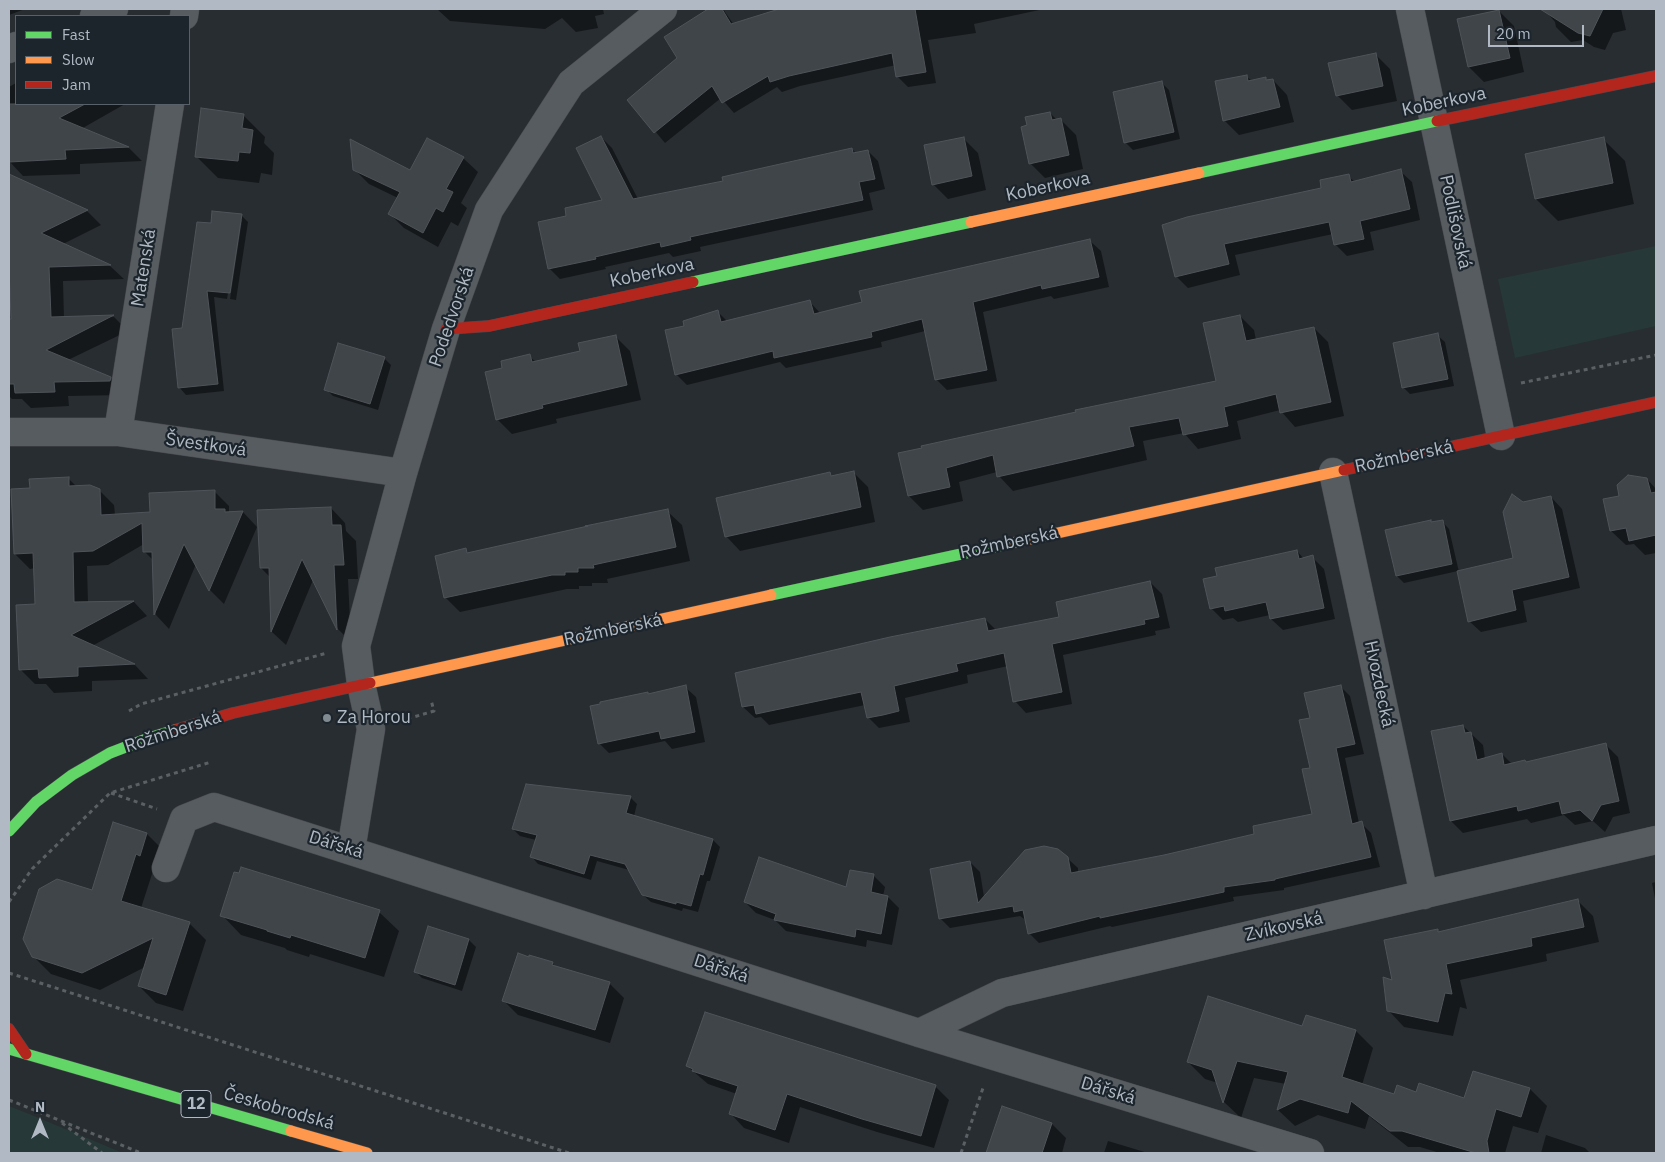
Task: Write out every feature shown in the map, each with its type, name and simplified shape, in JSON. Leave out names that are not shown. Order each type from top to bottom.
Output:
[{"type":"street","points":[[97,15],[114,9]]},
{"type":"street","name":"Podedvorská","points":[[361,684],[356,646],[403,473],[446,329],[489,210],[571,84],[663,9]]},
{"type":"street","name":"Podlišovská","points":[[1410,9],[1501,436]]},
{"type":"street","name":"Koberkova","points":[[446,329],[489,326],[1433,122],[1656,76]]},
{"type":"street","name":"Matenská","points":[[118,432],[170,105]]},
{"type":"street","name":"Rožmberská","points":[[9,831],[44,797],[72,775],[110,753],[149,738],[233,713],[1656,402]]},
{"type":"street","name":"Švestková","points":[[9,432],[118,432],[403,473]]},
{"type":"street","name":"Hvozdecká","points":[[1333,472],[1424,895]]},
{"type":"street","points":[[351,850],[371,729],[361,684]]},
{"type":"street","name":"Dářská","points":[[184,819],[214,807],[919,1033],[1310,1153]]},
{"type":"street","points":[[166,868],[184,819]]},
{"type":"street","name":"Zvíkovská","points":[[919,1033],[1002,993],[1656,840]]},
{"type":"street","points":[[9,1029],[26,1054]]},
{"type":"street","name":"Českobrodská","points":[[9,1049],[367,1153]]},
{"type":"path","points":[[1491,390],[1656,355]]},
{"type":"path","points":[[9,902],[32,869],[110,793],[210,762]]},
{"type":"path","points":[[110,793],[184,819]]},
{"type":"path","points":[[9,973],[569,1153]]},
{"type":"path","points":[[961,1153],[993,1055]]},
{"type":"path","points":[[9,1100],[141,1153]]},
{"type":"path","points":[[58,1120],[102,1153]]},
{"type":"shaded area","points":[[1656,246],[1656,326],[1515,358],[1498,279]]},
{"type":"shaded area","points":[[9,1106],[34,1116],[123,1153],[9,1153]]},
{"type":"building","points":[[708,9],[722,9],[731,24],[779,9],[915,9],[926,72],[896,77],[892,53],[770,82],[768,76],[722,103],[712,86],[654,133],[627,100],[677,58],[664,37]]},
{"type":"building","points":[[1540,9],[1603,9],[1590,36],[1578,33]]},
{"type":"building","points":[[1499,10],[1510,58],[1468,67],[1457,19]]},
{"type":"building","points":[[1376,53],[1383,86],[1336,96],[1328,63]]},
{"type":"building","points":[[1247,75],[1248,81],[1266,77],[1266,80],[1273,79],[1280,107],[1223,121],[1215,81]]},
{"type":"building","points":[[1162,81],[1174,132],[1124,143],[1113,92]]},
{"type":"building","points":[[9,104],[83,105],[59,118],[129,147],[65,150],[66,159],[9,162]]},
{"type":"building","points":[[201,108],[244,114],[242,128],[253,130],[250,153],[239,152],[238,161],[195,157]]},
{"type":"building","points":[[1050,112],[1052,120],[1061,118],[1069,155],[1029,164],[1021,127],[1027,125],[1025,117]]},
{"type":"building","points":[[601,136],[633,199],[723,181],[722,177],[852,148],[853,153],[868,150],[875,179],[859,182],[863,200],[690,237],[691,240],[661,247],[660,242],[595,257],[596,259],[548,269],[538,222],[566,216],[565,208],[602,200],[576,148]]},
{"type":"building","points":[[964,137],[972,176],[932,185],[924,145]]},
{"type":"building","points":[[1604,137],[1613,183],[1535,199],[1525,154]]},
{"type":"building","points":[[427,138],[464,157],[446,189],[453,192],[443,212],[436,208],[423,233],[388,214],[400,192],[353,170],[350,139],[410,170]]},
{"type":"building","points":[[1401,169],[1410,209],[1360,221],[1364,239],[1334,245],[1329,222],[1224,244],[1229,264],[1175,277],[1162,225],[1187,217],[1321,188],[1320,180],[1349,174],[1351,182]]},
{"type":"building","points":[[9,174],[88,210],[41,233],[111,265],[49,267],[51,317],[114,315],[46,350],[111,377],[110,381],[54,382],[55,392],[15,393],[14,384],[9,384],[9,319],[11,319]]},
{"type":"building","points":[[212,211],[242,214],[230,293],[207,291],[218,384],[178,388],[172,329],[182,328],[197,222],[211,223]]},
{"type":"building","points":[[1090,239],[1099,277],[1042,289],[1041,285],[973,302],[987,370],[935,380],[922,319],[871,332],[872,337],[774,358],[773,351],[675,375],[665,330],[684,326],[683,321],[718,310],[721,322],[810,300],[814,314],[862,302],[859,291]]},
{"type":"building","points":[[1240,315],[1246,341],[1314,327],[1331,402],[1280,413],[1276,394],[1224,407],[1228,426],[1183,435],[1179,418],[1129,427],[1134,446],[997,477],[993,455],[946,468],[950,487],[908,496],[898,453],[922,448],[921,446],[1076,412],[1075,410],[1216,381],[1203,323]]},
{"type":"building","points":[[1438,333],[1448,379],[1402,388],[1393,343]]},
{"type":"building","points":[[616,335],[627,385],[542,405],[543,408],[496,420],[485,372],[502,368],[501,361],[530,354],[532,362],[580,351],[578,343]]},
{"type":"building","points":[[338,343],[385,357],[370,404],[324,390]]},
{"type":"building","points":[[854,471],[861,507],[725,537],[716,498],[830,472],[831,476]]},
{"type":"building","points":[[1628,475],[1647,478],[1651,493],[1656,492],[1656,535],[1629,541],[1626,528],[1610,531],[1603,499],[1619,496],[1617,485]]},
{"type":"building","points":[[69,477],[69,486],[90,485],[100,489],[101,515],[150,512],[149,493],[215,490],[215,509],[225,509],[225,512],[243,511],[209,591],[184,544],[154,615],[152,552],[143,552],[142,523],[93,551],[73,552],[74,602],[134,601],[71,635],[135,664],[78,667],[78,676],[39,678],[38,669],[19,670],[16,605],[35,604],[33,553],[14,554],[11,489],[30,488],[29,479]]},
{"type":"building","points":[[1512,494],[1523,502],[1551,496],[1569,577],[1512,590],[1516,610],[1468,622],[1457,571],[1513,558],[1503,512]]},
{"type":"building","points":[[331,507],[332,525],[341,525],[344,565],[334,565],[337,630],[302,559],[271,632],[269,568],[260,568],[257,510]]},
{"type":"building","points":[[668,509],[676,547],[593,565],[594,568],[578,568],[578,572],[565,572],[565,575],[552,575],[444,598],[435,556],[466,548],[467,553]]},
{"type":"building","points":[[1431,520],[1431,522],[1443,520],[1452,564],[1396,576],[1385,530]]},
{"type":"building","points":[[1297,550],[1299,559],[1313,555],[1324,608],[1270,619],[1266,602],[1225,611],[1224,606],[1210,609],[1203,579],[1217,576],[1215,568]]},
{"type":"building","points":[[1150,581],[1159,617],[1144,620],[1145,624],[1052,644],[1062,692],[1013,702],[1004,653],[956,664],[958,671],[894,686],[899,711],[883,715],[867,718],[861,692],[756,714],[754,705],[742,707],[735,673],[890,637],[985,618],[988,631],[1059,617],[1056,602]]},
{"type":"building","points":[[686,685],[695,732],[661,739],[659,731],[598,744],[590,706],[600,704],[600,702]]},
{"type":"building","points":[[1341,685],[1355,744],[1336,748],[1352,824],[1362,821],[1371,857],[1275,880],[1224,887],[1224,892],[1100,918],[1100,916],[1028,934],[1023,910],[1014,912],[1013,906],[939,919],[930,869],[970,861],[978,903],[1025,850],[1044,846],[1058,849],[1068,857],[1071,873],[1164,855],[1254,834],[1253,826],[1312,814],[1302,769],[1310,768],[1299,720],[1310,718],[1304,693]]},
{"type":"building","points":[[1463,725],[1465,733],[1471,732],[1477,760],[1502,753],[1504,765],[1525,760],[1526,762],[1606,743],[1619,801],[1601,805],[1592,821],[1580,810],[1562,814],[1559,801],[1518,811],[1517,806],[1450,821],[1431,731]]},
{"type":"building","points":[[526,784],[631,796],[626,813],[713,839],[703,875],[700,874],[691,906],[642,895],[625,864],[590,855],[584,874],[530,857],[537,835],[512,829]]},
{"type":"building","points":[[113,822],[147,833],[140,856],[136,854],[121,901],[190,922],[166,995],[138,986],[153,938],[82,973],[32,957],[23,939],[39,889],[57,879],[92,890]]},
{"type":"building","points":[[759,857],[846,887],[850,870],[874,874],[871,892],[888,896],[881,934],[856,929],[855,937],[774,920],[776,914],[744,902]]},
{"type":"building","points":[[241,867],[380,910],[365,958],[291,935],[290,938],[220,916],[234,872],[239,873]]},
{"type":"building","points":[[1578,899],[1584,927],[1531,938],[1532,946],[1446,964],[1452,994],[1445,993],[1438,1022],[1387,1011],[1383,977],[1392,980],[1384,940],[1438,929],[1438,932]]},
{"type":"building","points":[[428,926],[469,939],[455,985],[414,972]]},
{"type":"building","points":[[518,953],[553,962],[552,965],[610,982],[595,1030],[502,1001]]},
{"type":"building","points":[[1208,996],[1302,1026],[1306,1015],[1356,1030],[1342,1077],[1394,1094],[1397,1085],[1416,1092],[1419,1083],[1464,1098],[1473,1071],[1530,1088],[1521,1117],[1496,1109],[1487,1141],[1489,1153],[1476,1153],[1402,1131],[1390,1131],[1351,1101],[1348,1113],[1300,1099],[1277,1110],[1288,1072],[1237,1061],[1223,1103],[1212,1070],[1187,1062]]},
{"type":"building","points":[[705,1012],[936,1085],[921,1136],[787,1094],[775,1130],[729,1114],[738,1086],[692,1071],[693,1069],[686,1066]]},
{"type":"building","points":[[1002,1106],[1052,1123],[1042,1153],[986,1153]]},
{"type":"traffic: fast","points":[[1199,173],[1437,121]]},
{"type":"traffic: fast","points":[[693,282],[971,222]]},
{"type":"traffic: fast","points":[[771,595],[1003,545]]},
{"type":"traffic: fast","points":[[9,831],[36,802],[72,775],[110,753],[175,730]]},
{"type":"traffic: fast","points":[[9,1049],[291,1131]]},
{"type":"traffic: slow","points":[[971,222],[1199,173]]},
{"type":"traffic: slow","points":[[1003,545],[1344,470]]},
{"type":"traffic: slow","points":[[370,683],[771,595]]},
{"type":"traffic: slow","points":[[291,1131],[367,1153]]},
{"type":"traffic: jam","points":[[1437,121],[1656,76]]},
{"type":"traffic: jam","points":[[446,329],[489,326],[693,282]]},
{"type":"traffic: jam","points":[[1344,470],[1656,402]]},
{"type":"traffic: jam","points":[[175,730],[233,713],[370,683]]},
{"type":"traffic: jam","points":[[9,1029],[26,1054]]},
{"type":"place","name":"Za Horou","points":[[327,718]]}]
